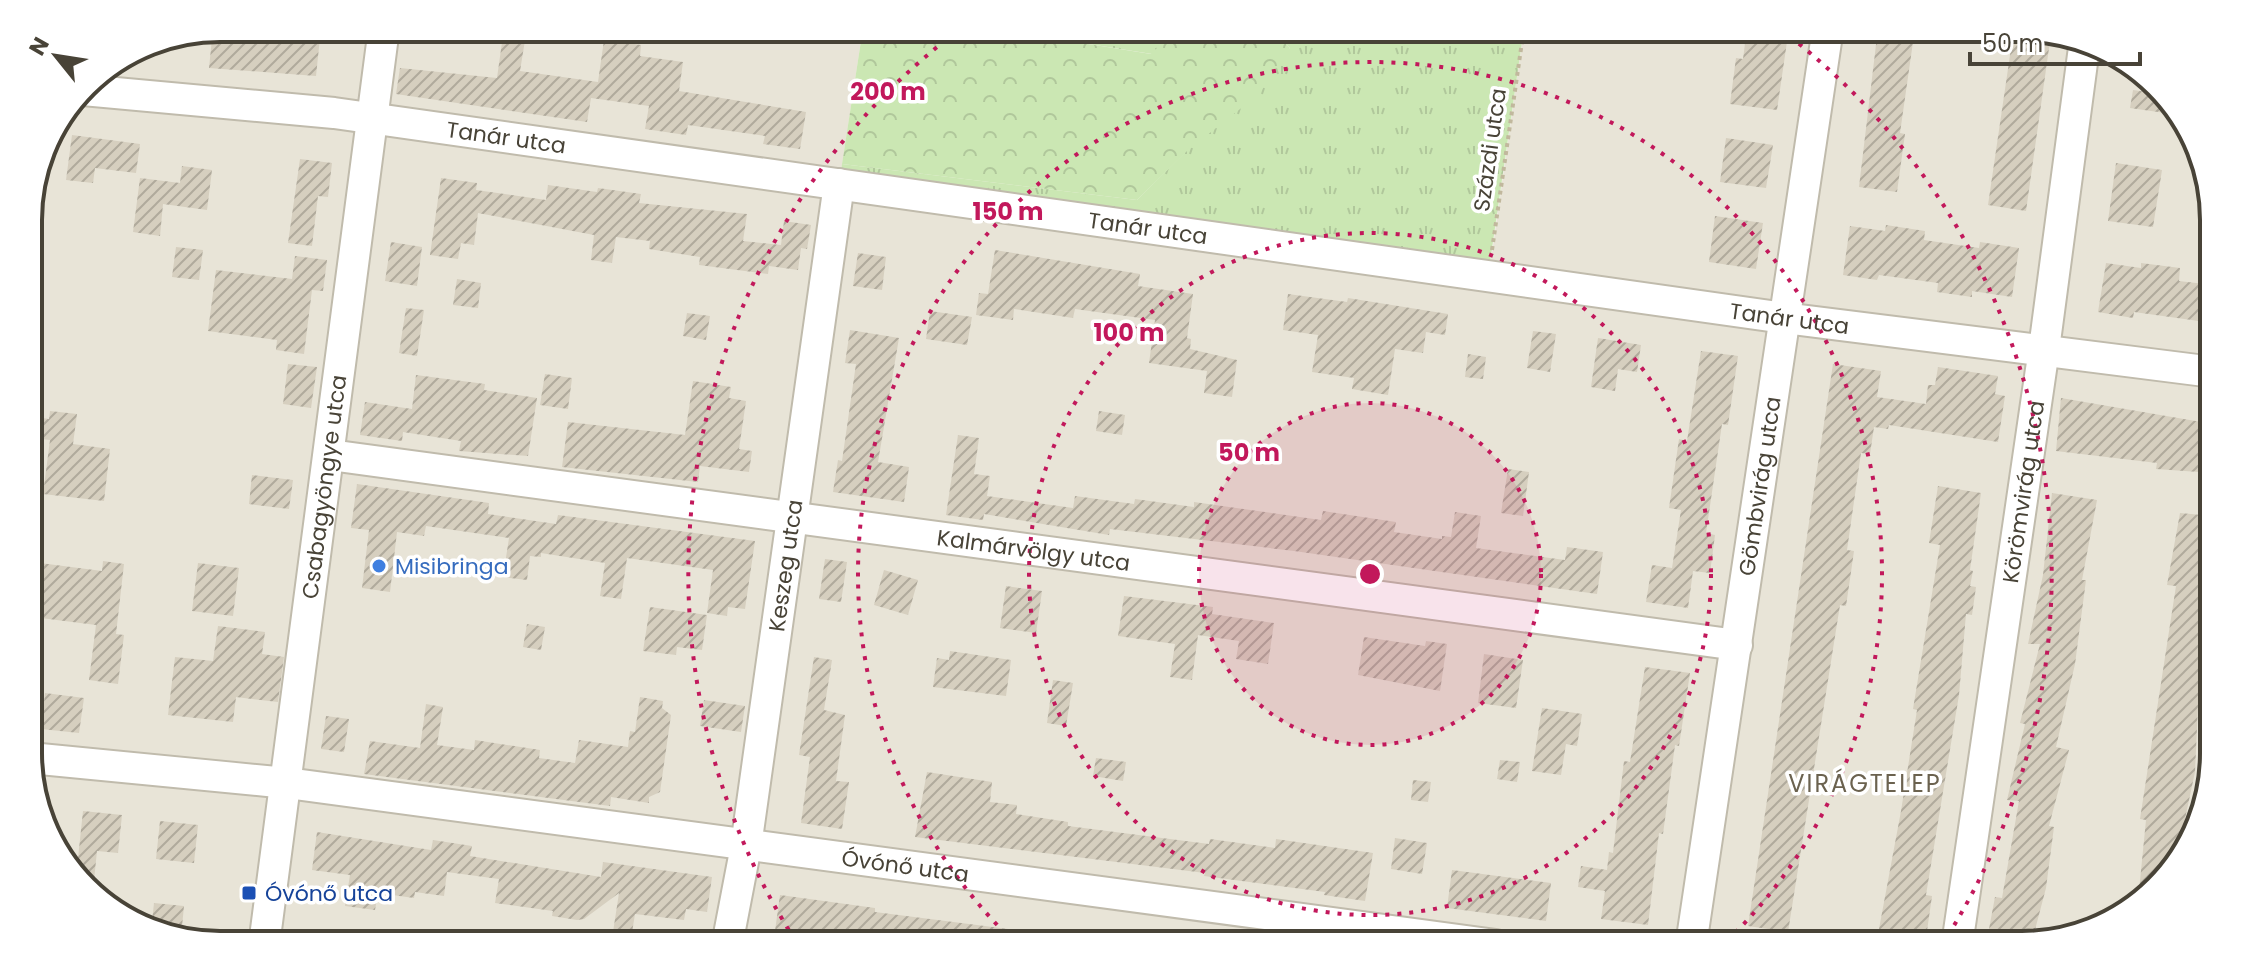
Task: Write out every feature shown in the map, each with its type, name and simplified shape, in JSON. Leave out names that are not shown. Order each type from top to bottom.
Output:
[{"type":"street","name":"Csabagyöngye utca","points":[[266,931],[382,42]]},
{"type":"street","name":"Gömbvirág utca","points":[[1693,931],[1826,42]]},
{"type":"street","name":"Körömvirág utca","points":[[1959,931],[2044,349],[2083,53]]},
{"type":"street","name":"Tanár utca","points":[[97,91],[371,118],[1784,318],[2200,370]]},
{"type":"street","name":"Keszeg utca","points":[[730,931],[746,846],[839,184]]},
{"type":"street","name":"Kalmárvölgy utca","points":[[330,455],[1737,645]]},
{"type":"street","name":"Óvónő utca","points":[[43,759],[287,783],[1390,931]]},
{"type":"path","name":"Százdi utca","points":[[1488,276],[1522,42]]},
{"type":"shaded area","points":[[220,42],[861,42],[839,184],[1489,275],[1522,42],[2022,42],[2057,45],[2111,66],[2148,94],[2176,131],[2194,174],[2198,197],[2200,753],[2197,788],[2182,832],[2156,870],[2121,901],[2079,922],[2034,931],[208,931],[185,928],[152,917],[131,907],[94,879],[66,842],[56,821],[48,799],[42,753],[42,208],[48,174],[60,141],[96,92],[131,66],[152,56],[185,45]]},
{"type":"green space","points":[[861,42],[1075,42],[1151,54],[1163,42],[1284,42],[1290,48],[1259,94],[1187,151],[1137,200],[842,164]]},
{"type":"green space","points":[[1076,42],[1164,42],[1152,54]]},
{"type":"green space","points":[[1284,42],[1522,42],[1488,276],[839,184],[842,164],[1137,200],[1290,48]]},
{"type":"building","points":[[320,42],[316,76],[209,68],[212,43]]},
{"type":"building","points":[[502,42],[525,42],[520,71],[598,82],[604,42],[641,45],[640,56],[683,62],[679,91],[806,112],[800,149],[763,144],[765,136],[688,125],[686,135],[645,129],[649,106],[591,98],[587,122],[396,94],[400,68],[497,78]]},
{"type":"building","points":[[1745,42],[1787,42],[1777,110],[1730,104],[1736,58],[1743,59]]},
{"type":"building","points":[[1876,42],[1913,42],[1900,133],[1905,134],[1897,192],[1859,187]]},
{"type":"building","points":[[2012,42],[2050,44],[2026,211],[1988,205]]},
{"type":"building","points":[[2133,90],[2145,92],[2164,113],[2130,108]]},
{"type":"building","points":[[72,135],[140,144],[136,173],[95,168],[93,183],[66,180]]},
{"type":"building","points":[[1726,138],[1773,145],[1766,188],[1720,182]]},
{"type":"building","points":[[300,159],[332,163],[328,197],[318,196],[312,246],[288,243]]},
{"type":"building","points":[[2116,163],[2162,170],[2153,227],[2108,221]]},
{"type":"building","points":[[182,166],[212,170],[207,210],[163,204],[160,236],[133,232],[140,178],[180,183]]},
{"type":"building","points":[[441,178],[477,183],[476,190],[546,200],[548,185],[597,192],[598,188],[641,194],[639,203],[747,214],[743,241],[781,245],[784,221],[811,225],[807,249],[801,248],[798,270],[769,266],[768,274],[699,265],[700,257],[649,249],[650,241],[616,237],[612,263],[591,260],[594,235],[478,213],[474,245],[461,243],[458,259],[430,255]]},
{"type":"building","points":[[1715,216],[1763,223],[1756,269],[1709,262]]},
{"type":"building","points":[[1886,225],[1925,231],[1924,240],[1979,248],[1980,242],[2019,248],[2012,297],[1972,291],[1972,297],[1937,292],[1938,283],[1879,275],[1877,280],[1843,275],[1850,226],[1885,231]]},
{"type":"building","points":[[391,242],[422,247],[417,286],[385,281]]},
{"type":"building","points":[[176,247],[203,250],[199,280],[172,277]]},
{"type":"building","points":[[995,250],[1140,274],[1138,286],[1193,294],[1187,338],[1191,339],[1190,349],[1237,360],[1232,397],[1204,393],[1207,371],[1149,363],[1155,320],[1075,309],[1073,318],[1014,309],[1013,320],[976,315],[979,293],[988,294]]},
{"type":"building","points":[[858,253],[886,257],[882,290],[853,286]]},
{"type":"building","points":[[295,256],[327,260],[323,291],[312,290],[304,354],[276,350],[277,340],[208,331],[216,270],[292,279]]},
{"type":"building","points":[[2106,263],[2141,268],[2141,263],[2180,268],[2179,281],[2200,283],[2200,321],[2134,312],[2133,318],[2098,312]]},
{"type":"building","points":[[457,279],[481,283],[478,308],[453,305]]},
{"type":"building","points":[[1288,294],[1347,302],[1348,298],[1448,314],[1445,335],[1426,332],[1423,353],[1395,349],[1388,395],[1352,389],[1354,378],[1312,372],[1318,335],[1283,330]]},
{"type":"building","points":[[406,308],[424,310],[417,356],[399,353]]},
{"type":"building","points":[[930,311],[972,317],[967,345],[926,339]]},
{"type":"building","points":[[687,313],[710,316],[706,340],[683,336]]},
{"type":"building","points":[[850,330],[899,338],[878,462],[909,467],[904,502],[833,492],[838,460],[842,461],[856,364],[845,363]]},
{"type":"building","points":[[1533,331],[1556,334],[1550,372],[1527,368]]},
{"type":"building","points":[[1598,338],[1641,345],[1637,372],[1618,369],[1615,391],[1591,387]]},
{"type":"building","points":[[1701,351],[1738,356],[1728,425],[1722,424],[1706,533],[1715,535],[1710,573],[1693,571],[1688,608],[1646,602],[1652,565],[1672,568],[1681,510],[1669,508],[1679,439],[1687,441]]},
{"type":"building","points":[[1468,354],[1486,357],[1483,379],[1465,377]]},
{"type":"building","points":[[288,364],[317,367],[311,408],[283,404]]},
{"type":"building","points":[[1833,364],[1881,371],[1877,397],[1926,404],[1928,385],[1935,385],[1938,367],[1998,376],[1995,394],[2005,396],[1998,442],[1889,425],[1888,429],[1874,427],[1870,454],[1861,453],[1847,550],[1854,551],[1846,606],[1840,605],[1788,931],[1748,926]]},
{"type":"building","points":[[545,374],[572,378],[568,409],[540,405]]},
{"type":"building","points":[[416,375],[485,384],[484,390],[537,398],[528,456],[459,451],[461,441],[403,432],[402,441],[360,435],[365,402],[412,409]]},
{"type":"building","points":[[693,381],[731,387],[729,398],[746,401],[739,449],[752,451],[749,472],[700,466],[698,482],[562,467],[568,422],[685,435]]},
{"type":"building","points":[[2061,398],[2200,422],[2200,472],[2156,469],[2157,463],[2056,451]]},
{"type":"building","points":[[50,411],[77,414],[73,444],[110,449],[104,501],[43,494],[50,440],[42,439],[42,418],[49,419]]},
{"type":"building","points":[[1099,411],[1125,415],[1122,435],[1096,431]]},
{"type":"building","points":[[958,435],[979,438],[974,474],[990,476],[987,496],[1073,508],[1075,496],[1134,504],[1135,499],[1194,507],[1194,502],[1321,520],[1323,511],[1396,522],[1394,532],[1442,539],[1442,536],[1451,537],[1455,512],[1481,516],[1476,548],[1565,560],[1567,547],[1603,552],[1597,594],[1294,551],[1110,529],[1109,535],[984,514],[983,520],[946,515]]},
{"type":"building","points":[[1508,469],[1529,472],[1523,516],[1501,513]]},
{"type":"building","points":[[252,475],[293,480],[289,509],[249,504]]},
{"type":"building","points":[[357,484],[489,503],[488,514],[556,524],[558,515],[755,541],[745,609],[728,607],[727,616],[707,613],[713,570],[627,558],[621,599],[600,596],[605,563],[541,553],[541,557],[530,556],[527,580],[503,577],[509,538],[426,526],[424,536],[397,532],[390,592],[362,588],[369,530],[351,528]]},
{"type":"building","points":[[1938,486],[1981,493],[1970,570],[1973,571],[1970,586],[1976,587],[1972,615],[1966,614],[1959,695],[1926,895],[1932,896],[1927,931],[1879,931],[1901,811],[1917,710],[1913,709],[1940,545],[1929,543]]},
{"type":"building","points":[[2052,493],[2097,500],[2082,580],[2086,580],[2075,664],[2056,747],[2069,750],[2049,826],[2054,827],[2046,888],[2035,931],[1989,931],[1995,897],[2002,898],[2019,801],[2007,800],[2025,724],[2020,723],[2040,644],[2028,644],[2043,575]]},
{"type":"building","points":[[2180,513],[2200,515],[2200,662],[2195,772],[2182,832],[2156,870],[2139,887],[2146,820],[2140,819],[2176,586],[2167,585]]},
{"type":"building","points":[[825,559],[847,562],[841,602],[819,599]]},
{"type":"building","points":[[103,561],[124,564],[116,634],[124,635],[118,684],[89,680],[96,625],[42,618],[42,563],[102,571]]},
{"type":"building","points":[[198,563],[239,568],[233,616],[192,611]]},
{"type":"building","points":[[884,570],[918,580],[908,615],[874,605]]},
{"type":"building","points":[[1006,586],[1042,591],[1036,633],[1000,628]]},
{"type":"building","points":[[1124,596],[1213,607],[1212,614],[1274,623],[1268,664],[1236,659],[1239,641],[1198,635],[1192,680],[1170,677],[1175,644],[1118,636]]},
{"type":"building","points":[[650,607],[707,615],[702,650],[677,647],[676,655],[643,651]]},
{"type":"building","points":[[527,624],[545,627],[541,650],[523,647]]},
{"type":"building","points":[[218,626],[265,632],[262,654],[284,657],[278,702],[236,697],[233,722],[168,715],[175,657],[213,661]]},
{"type":"building","points":[[1364,637],[1425,646],[1426,641],[1447,644],[1440,691],[1358,675]]},
{"type":"building","points":[[950,651],[1011,660],[1006,696],[933,687],[937,658],[949,660]]},
{"type":"building","points":[[1484,654],[1523,660],[1516,708],[1478,703]]},
{"type":"building","points":[[814,657],[832,660],[824,710],[845,715],[836,781],[849,782],[842,829],[801,823],[810,757],[799,755]]},
{"type":"building","points":[[1645,667],[1690,673],[1679,746],[1675,745],[1663,834],[1659,833],[1648,925],[1601,919],[1605,891],[1578,887],[1581,866],[1607,870],[1609,852],[1613,853],[1624,761],[1630,762]]},
{"type":"building","points":[[1053,680],[1073,683],[1066,726],[1047,723]]},
{"type":"building","points":[[45,693],[84,698],[79,733],[42,729]]},
{"type":"building","points":[[640,697],[663,701],[662,708],[671,715],[660,792],[649,797],[649,803],[611,797],[610,806],[364,774],[370,741],[420,748],[426,704],[443,707],[437,745],[474,750],[475,740],[540,750],[539,758],[575,763],[579,740],[628,747],[630,731],[635,732]]},
{"type":"building","points":[[704,700],[745,706],[741,732],[700,726]]},
{"type":"building","points":[[1542,708],[1582,714],[1577,746],[1566,744],[1561,775],[1532,771]]},
{"type":"building","points":[[326,716],[349,719],[344,752],[321,749]]},
{"type":"building","points":[[1096,758],[1126,762],[1123,781],[1093,776]]},
{"type":"building","points":[[1500,760],[1520,762],[1517,782],[1497,779]]},
{"type":"building","points":[[927,772],[992,782],[990,802],[1017,805],[1016,814],[1068,822],[1068,826],[1209,844],[1210,839],[1275,848],[1276,839],[1373,853],[1365,901],[1324,895],[1325,892],[1204,876],[1205,873],[915,837]]},
{"type":"building","points":[[1413,780],[1431,782],[1428,802],[1411,800]]},
{"type":"building","points":[[83,811],[122,815],[118,853],[97,851],[94,879],[78,859]]},
{"type":"building","points":[[160,821],[198,825],[194,863],[156,859]]},
{"type":"building","points":[[317,832],[431,850],[433,840],[472,846],[470,856],[601,877],[603,862],[712,877],[707,912],[686,909],[684,920],[635,914],[632,931],[613,931],[619,893],[584,919],[577,920],[552,916],[553,911],[495,903],[499,879],[447,872],[444,896],[415,892],[414,898],[378,893],[375,910],[345,906],[350,875],[312,870]]},
{"type":"building","points":[[1395,838],[1427,843],[1422,874],[1391,869]]},
{"type":"building","points":[[1452,870],[1551,883],[1546,921],[1447,908]]},
{"type":"building","points":[[780,895],[875,908],[875,912],[1024,931],[775,931]]},
{"type":"building","points":[[154,903],[184,906],[182,927],[152,917]]},
{"type":"place","name":"Misibringa","points":[[379,566]]},
{"type":"place","name":"Óvónő utca","points":[[249,893]]},
{"type":"district","name":"VIRÁGTELEP","points":[[1865,783]]}]
